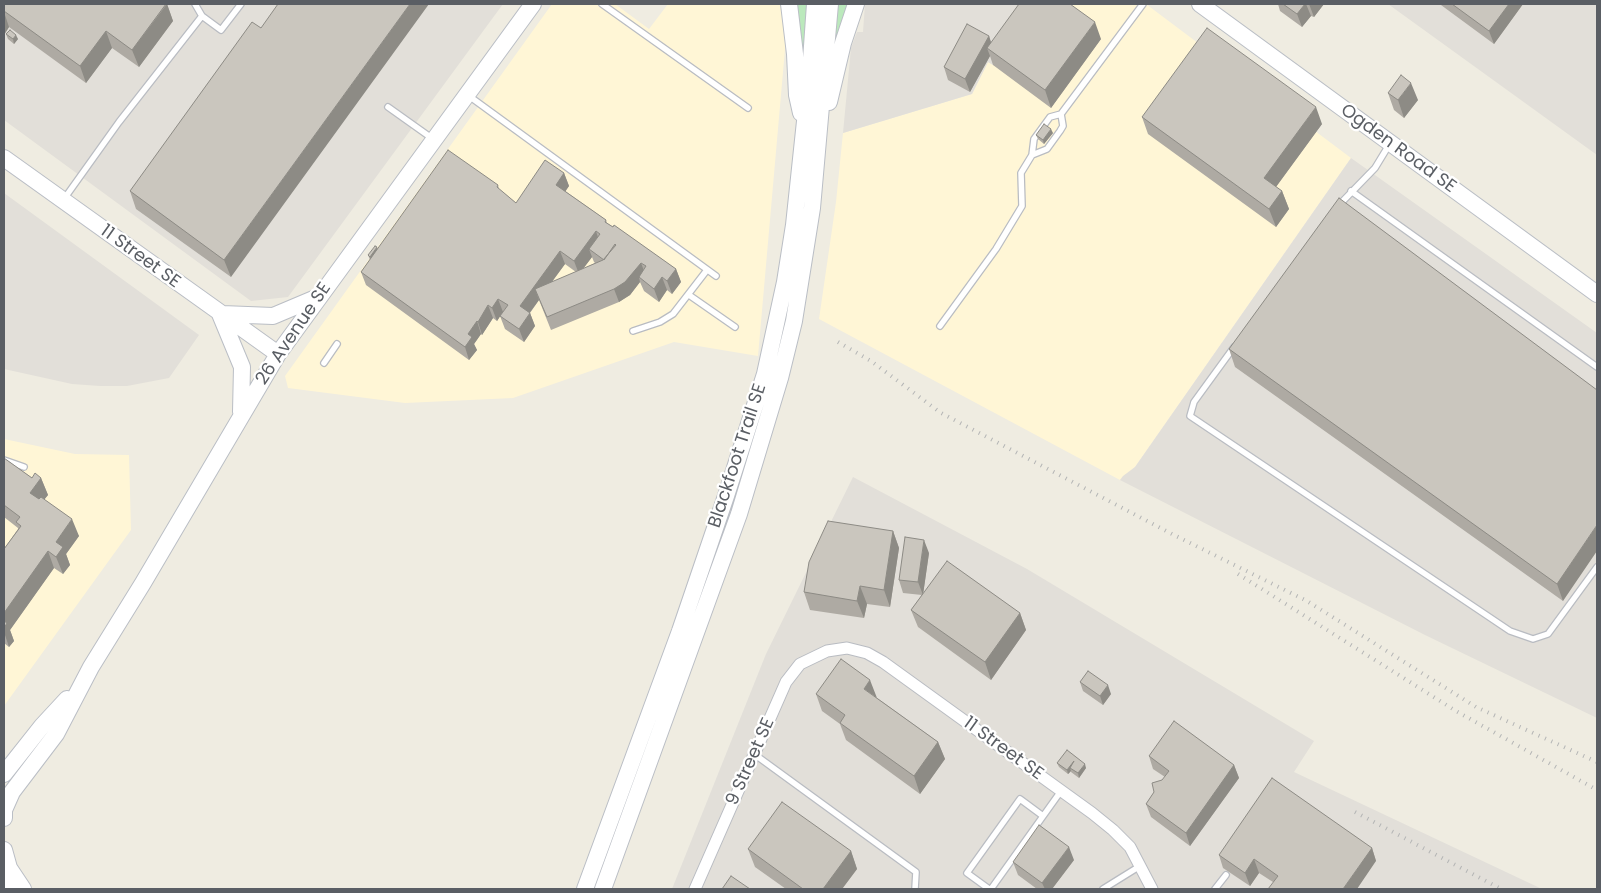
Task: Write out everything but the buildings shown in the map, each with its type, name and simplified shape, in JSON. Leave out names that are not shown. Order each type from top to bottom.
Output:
[{"type":"street","name":"26 Avenue SE","points":[[4,818],[4,810],[12,792],[56,734],[83,682],[278,354],[533,4]]},
{"type":"street","points":[[789,4],[795,54],[797,95],[812,130]]},
{"type":"street","name":"Blackfoot Trail SE","points":[[603,889],[739,514],[780,378],[794,321],[809,226],[815,4]]},
{"type":"street","name":"Blackfoot Trail SE","points":[[585,889],[680,631],[765,374],[785,282],[812,130],[830,4]]},
{"type":"street","points":[[812,130],[832,93],[843,43],[856,4]]},
{"type":"street","name":"Ogden Road SE","points":[[1200,4],[1597,294]]},
{"type":"street","name":"11 Street SE","points":[[4,158],[278,354]]},
{"type":"street","points":[[241,415],[242,367],[220,314],[273,316],[318,297]]},
{"type":"street","name":"11 Street SE","points":[[827,650],[847,648],[867,653],[883,662],[1061,791],[1113,830],[1130,847],[1152,889]]},
{"type":"street","name":"9 Street SE","points":[[695,889],[786,682],[800,664],[827,650]]},
{"type":"street","name":"26 Avenue SE","points":[[4,774],[42,726],[83,682]]},
{"type":"street","points":[[4,850],[9,868],[23,889]]},
{"type":"street","points":[[4,889],[9,868]]},
{"type":"lane","points":[[195,4],[202,16],[222,30],[241,4]]},
{"type":"lane","points":[[602,4],[748,108]]},
{"type":"lane","points":[[940,326],[996,248],[1022,206],[1021,174],[1032,155],[1034,139],[1050,117],[1061,114],[1143,4]]},
{"type":"lane","points":[[63,201],[119,122],[202,16]]},
{"type":"lane","points":[[468,94],[716,276]]},
{"type":"lane","points":[[388,107],[434,140]]},
{"type":"lane","points":[[1032,155],[1047,149],[1063,126],[1061,114]]},
{"type":"lane","points":[[1334,210],[1375,168],[1390,144]]},
{"type":"lane","points":[[1351,191],[1597,367]]},
{"type":"lane","points":[[633,331],[660,322],[673,314],[707,270]]},
{"type":"lane","points":[[689,295],[735,327]]},
{"type":"lane","points":[[1241,337],[1194,402],[1190,416],[1510,631],[1533,639],[1548,634],[1597,567]]},
{"type":"lane","points":[[324,363],[337,344]]},
{"type":"lane","points":[[4,460],[24,468]]},
{"type":"lane","points":[[754,754],[916,872],[916,889]]},
{"type":"lane","points":[[1043,816],[1020,799],[967,873],[990,889],[1043,816],[1061,791]]},
{"type":"lane","points":[[1103,889],[1140,866]]},
{"type":"lane","points":[[1215,889],[1226,875]]},
{"type":"shaded area","points":[[4,4],[503,4],[288,297],[251,301],[4,120]]},
{"type":"shaded area","points":[[552,4],[615,4],[649,29],[668,4],[781,4],[786,38],[758,356],[674,342],[513,398],[405,403],[288,388],[285,376]]},
{"type":"shaded area","points":[[865,4],[1038,4],[993,65],[988,62],[972,94],[843,133],[851,48],[857,32],[863,32]]},
{"type":"shaded area","points":[[1038,4],[1146,4],[1351,158],[1135,467],[1120,480],[819,319],[836,202],[843,133],[972,94],[988,62],[993,65]]},
{"type":"shaded area","points":[[1388,4],[1597,4],[1597,155],[1442,43]]},
{"type":"shaded area","points":[[1351,158],[1597,333],[1597,718],[1425,635],[1120,480],[1135,467]]},
{"type":"shaded area","points":[[4,193],[199,335],[169,378],[127,386],[100,386],[72,384],[4,369]]},
{"type":"shaded area","points":[[4,439],[75,454],[129,455],[131,530],[4,706]]},
{"type":"shaded area","points":[[853,477],[1027,569],[1314,741],[1294,772],[1542,889],[672,889],[766,654]]},
{"type":"green space","points":[[795,4],[807,4],[804,51],[801,51]]},
{"type":"green space","points":[[837,4],[850,4],[833,55]]},
{"type":"railway","points":[[838,342],[871,361],[941,413],[1172,534],[1307,601],[1476,707],[1597,762]]},
{"type":"railway","points":[[1238,574],[1456,711],[1597,790]]},
{"type":"railway","points":[[1355,812],[1501,889]]}]
